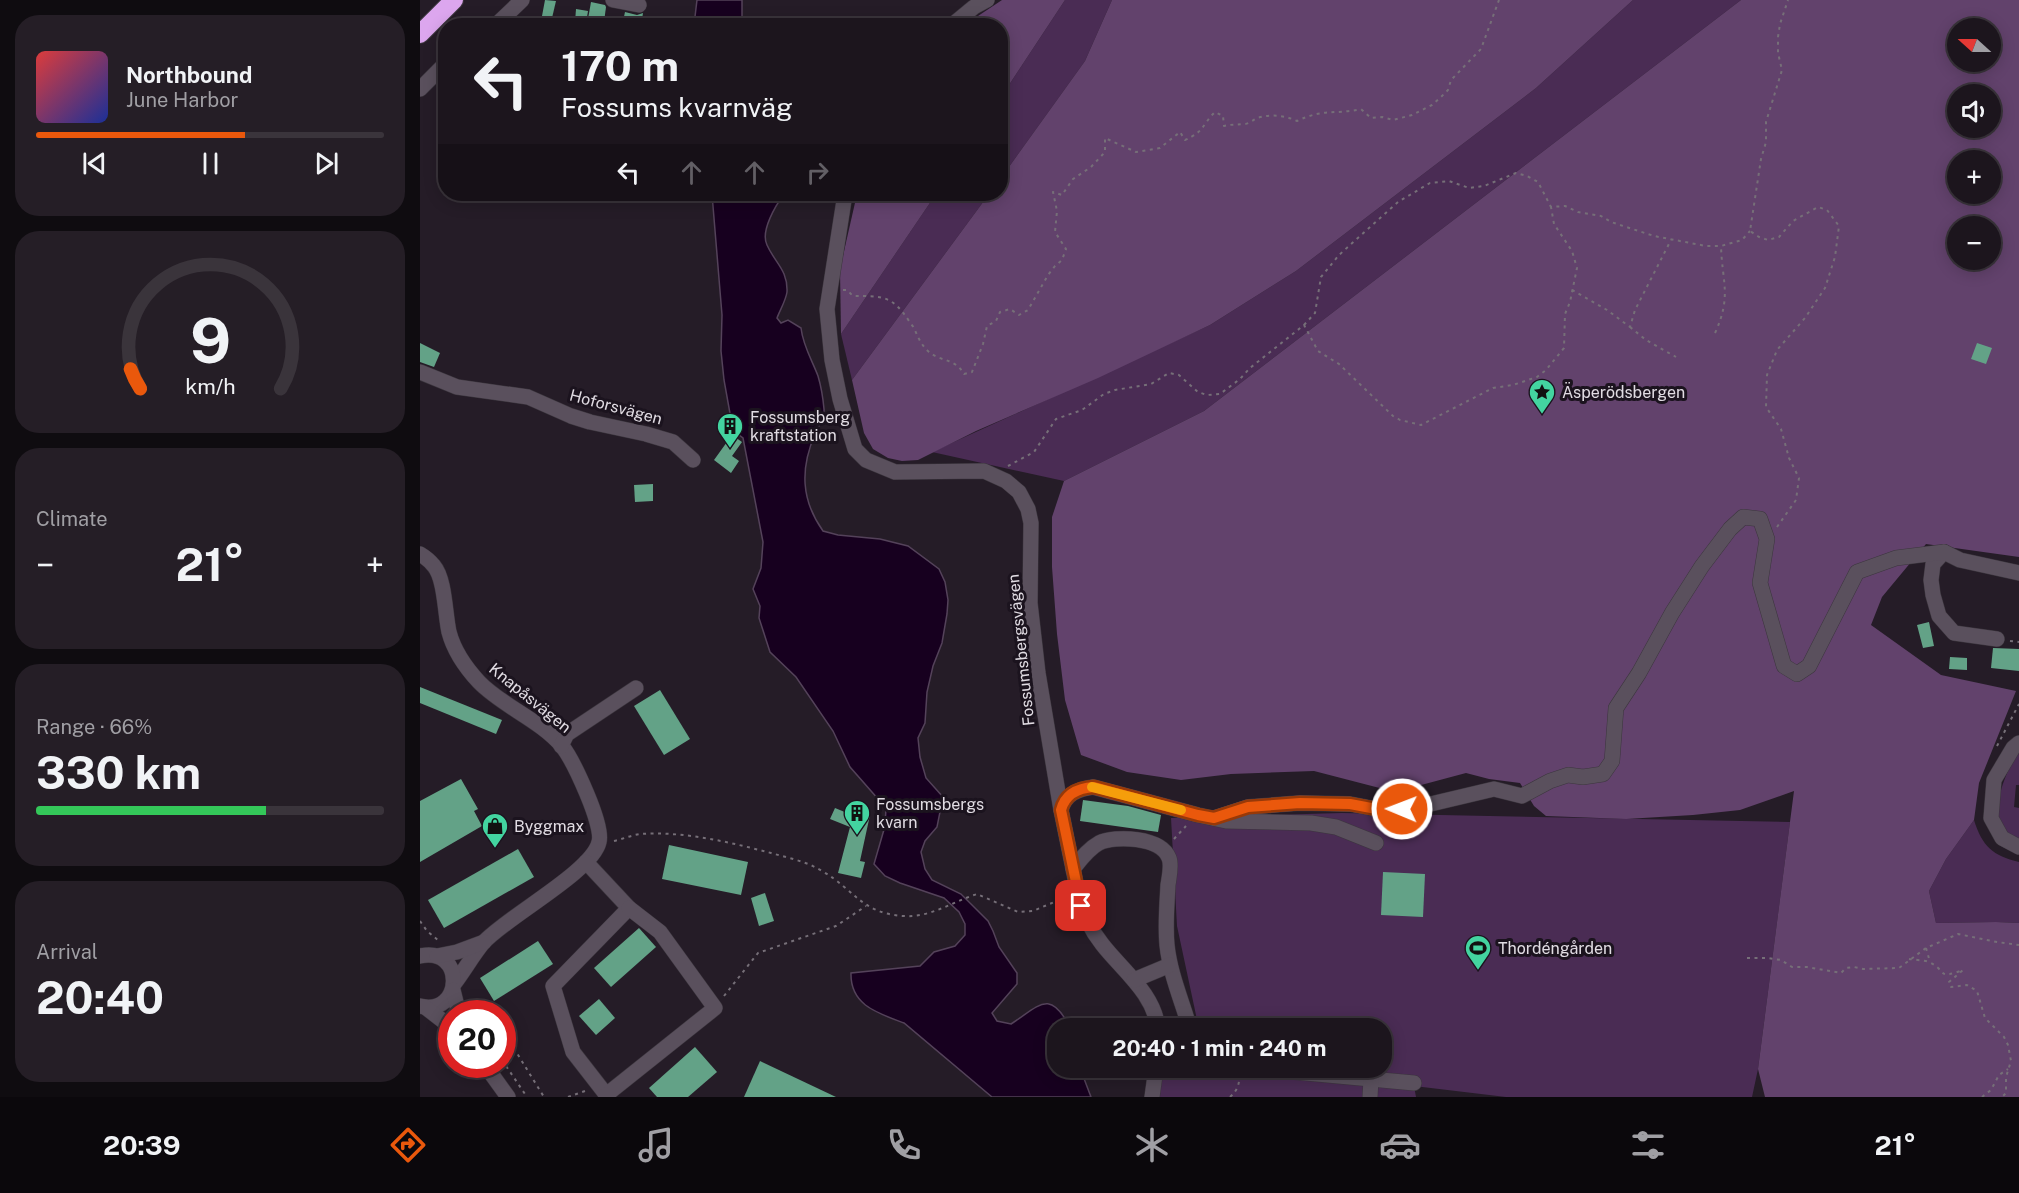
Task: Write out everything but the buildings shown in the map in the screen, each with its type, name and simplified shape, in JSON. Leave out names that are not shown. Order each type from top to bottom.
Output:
[{"type":"highway","points":[[420,33],[454,0]]},
{"type":"street","points":[[503,18],[522,0]]},
{"type":"street","points":[[613,0],[639,5]]},
{"type":"street","points":[[961,18],[987,0]]},
{"type":"street","points":[[420,89],[438,71]]},
{"type":"street","name":"Fossumsbergsvägen","points":[[844,201],[827,309],[832,360],[840,399],[855,449],[866,460],[895,472],[984,471],[1006,481],[1019,492],[1028,509],[1030,603],[1038,673],[1061,810],[1078,893],[1085,914],[1100,942],[1134,980],[1156,1018]]},
{"type":"street","name":"Hoforsvägen","points":[[420,372],[457,387],[528,397],[590,422],[673,442],[693,460]]},
{"type":"street","points":[[1214,818],[1248,807],[1300,803],[1350,804],[1387,811],[1418,807],[1494,789],[1522,796],[1550,781],[1568,775],[1583,777],[1603,774],[1612,761],[1616,708],[1701,566],[1730,529],[1743,517],[1760,519],[1767,539],[1760,583],[1784,666],[1797,674],[1809,666],[1857,572],[1896,558],[1944,552],[1960,560],[2019,573]]},
{"type":"street","points":[[1944,552],[1933,564],[1931,580],[1932,595],[1939,616],[1954,633],[1997,639]]},
{"type":"street","name":"Knapåsvägen","points":[[420,554],[435,567],[450,633],[458,657],[480,683],[561,746],[594,812],[599,826],[599,843]]},
{"type":"street","points":[[561,746],[567,734],[636,688]]},
{"type":"street","points":[[2019,743],[2013,748],[1994,780],[1991,818],[2002,838],[2019,847]]},
{"type":"street","points":[[1061,810],[1063,803],[1080,788],[1094,787],[1214,818],[1235,821],[1311,823],[1336,827],[1376,843]]},
{"type":"street","points":[[1073,869],[1091,848],[1111,838],[1131,839],[1152,844],[1165,852],[1170,859],[1167,943],[1170,965],[1187,1018]]},
{"type":"street","points":[[427,953],[457,952],[484,942],[586,862],[599,843]]},
{"type":"street","points":[[586,862],[629,908],[660,932],[715,1008],[607,1096],[573,1052],[553,987],[629,908]]},
{"type":"street","points":[[422,1007],[432,1007],[445,1001],[458,989],[484,942]]},
{"type":"street","points":[[427,953],[443,960],[452,970],[458,989],[458,1000]]},
{"type":"street","points":[[1134,980],[1170,965]]},
{"type":"street","points":[[422,1007],[438,1019]]},
{"type":"street","points":[[494,1078],[508,1097]]},
{"type":"street","points":[[1152,1097],[1155,1078]]},
{"type":"street","points":[[1360,1078],[1414,1083]]},
{"type":"street","points":[[1370,1097],[1371,1079]]},
{"type":"path","points":[[827,309],[837,290],[847,290],[853,296],[873,295],[890,299],[904,312],[914,327],[916,336],[930,352],[959,366],[964,374],[972,372],[987,326],[996,321],[1000,312],[1010,309],[1020,315],[1028,310],[1048,275],[1062,260],[1066,249],[1055,232],[1057,211],[1053,192],[1062,195],[1073,179],[1091,167],[1105,152],[1105,138],[1136,152],[1160,148],[1180,132],[1185,140],[1195,135],[1204,128],[1207,120],[1215,112],[1223,116],[1224,126],[1234,123],[1246,124],[1255,119],[1273,116],[1286,116],[1297,121],[1324,111],[1361,110],[1371,118],[1382,117],[1393,120],[1412,115],[1432,105],[1440,98],[1448,90],[1451,80],[1481,49],[1499,0]]},
{"type":"path","points":[[1551,207],[1564,206],[1578,212],[1601,216],[1628,228],[1671,240],[1721,246],[1742,240],[1750,231],[1761,159],[1767,142],[1766,122],[1782,70],[1778,53],[1778,37],[1788,0]]},
{"type":"path","points":[[999,478],[1008,466],[1034,452],[1056,419],[1082,410],[1104,394],[1114,390],[1151,384],[1169,373],[1179,375],[1198,392],[1207,395],[1220,394],[1304,325],[1315,313],[1321,277],[1339,255],[1398,202],[1430,183],[1449,181],[1469,188],[1484,186],[1516,173],[1538,182],[1551,207],[1554,224],[1572,251],[1577,268],[1565,314],[1564,348],[1546,370],[1537,377],[1513,385],[1493,388],[1421,425],[1393,416],[1339,364],[1318,351],[1304,325]]},
{"type":"path","points":[[1750,231],[1768,240],[1779,237],[1793,221],[1818,207],[1827,210],[1839,226],[1835,257],[1825,288],[1805,318],[1778,350],[1767,375],[1766,407],[1781,429],[1789,458],[1799,478],[1796,500],[1788,514],[1767,539]]},
{"type":"path","points":[[1630,327],[1635,310],[1671,240]]},
{"type":"path","points":[[1715,333],[1723,313],[1726,290],[1721,246]]},
{"type":"path","points":[[1572,290],[1630,327],[1646,340],[1676,357]]},
{"type":"path","points":[[1170,859],[1174,837],[1198,815]]},
{"type":"path","points":[[599,843],[637,834],[679,835],[730,842],[798,860],[837,879],[866,906],[887,914],[906,916],[938,910],[973,895],[980,895],[1018,912],[1033,910],[1078,893]]},
{"type":"path","points":[[715,1008],[758,953],[836,926],[866,906]]},
{"type":"path","points":[[1747,958],[1781,960],[1792,967],[1807,967],[1841,973],[1846,968],[1854,967],[1899,968],[1926,948],[1958,933],[2019,945]]},
{"type":"path","points":[[1926,948],[1930,962]]},
{"type":"path","points":[[1909,959],[1930,962],[1944,974],[1952,975],[1963,970],[1949,984],[1951,987],[1966,985],[1977,991],[1985,1018],[2004,1037],[2008,1045],[2011,1061],[2006,1077],[2006,1093],[2002,1097]]},
{"type":"path","points":[[458,989],[467,1000]]},
{"type":"path","points":[[516,1052],[544,1097]]},
{"type":"path","points":[[1982,1097],[1991,1090],[1999,1075],[2010,1069]]},
{"type":"path","points":[[514,1078],[527,1097]]},
{"type":"path","points":[[1230,1097],[1236,1091],[1239,1078]]},
{"type":"shaded area","points":[[697,0],[742,0],[742,18],[695,18]]},
{"type":"shaded area","points":[[1002,0],[1065,0],[1008,86],[1008,18],[975,18]]},
{"type":"shaded area","points":[[1065,0],[1112,0],[1085,61],[1008,168],[1008,86]]},
{"type":"shaded area","points":[[1112,0],[1633,0],[1536,88],[1296,271],[1210,325],[1098,378],[976,431],[918,460],[902,461],[888,458],[873,449],[864,433],[852,380],[984,201],[1008,201],[1008,168],[1085,61]]},
{"type":"shaded area","points":[[1633,0],[1741,0],[1204,411],[1064,481],[932,452],[1210,325],[1296,271],[1536,88]]},
{"type":"shaded area","points":[[1741,0],[2019,0],[2019,557],[1926,544],[1882,597],[1871,625],[1941,675],[2016,691],[1979,783],[1974,820],[1946,859],[1929,891],[1936,923],[2019,923],[2019,1097],[1765,1097],[1758,1069],[1794,791],[1740,810],[1693,815],[1626,819],[1546,816],[1534,806],[1520,783],[1466,773],[1395,792],[1314,771],[1231,774],[1181,780],[1127,772],[1081,755],[1065,700],[1052,567],[1052,517],[1064,481],[1204,411]]},
{"type":"shaded area","points":[[713,201],[780,201],[770,218],[765,239],[787,284],[787,292],[777,318],[781,323],[788,320],[801,328],[818,376],[824,409],[810,447],[805,472],[810,508],[823,531],[838,535],[880,539],[908,546],[939,569],[945,582],[948,600],[942,643],[933,666],[927,692],[925,723],[918,738],[926,778],[943,797],[937,827],[925,841],[921,852],[925,869],[932,880],[961,894],[988,921],[999,947],[1017,973],[1017,984],[992,1013],[997,1021],[1011,1024],[1037,1006],[1044,1004],[1057,1008],[1065,1018],[1047,1018],[1047,1078],[1084,1078],[1091,1097],[992,1097],[904,1023],[875,1011],[860,1000],[855,993],[851,973],[920,966],[934,952],[955,946],[965,935],[965,924],[959,912],[944,898],[885,876],[874,864],[885,826],[886,808],[850,767],[833,731],[796,677],[770,652],[759,618],[760,606],[753,589],[761,568],[763,542],[743,438],[728,427],[731,419],[721,351],[722,315]]},
{"type":"shaded area","points":[[855,201],[931,201],[841,334],[840,269]]},
{"type":"shaded area","points":[[931,201],[984,201],[852,380],[841,334]]},
{"type":"shaded area","points":[[2019,752],[2019,785],[2016,785],[2014,807],[2019,808],[2019,840],[2010,835],[2001,824],[1999,803],[2004,780]]},
{"type":"shaded area","name":"Thordéngården","points":[[1342,813],[1790,822],[1758,1069],[1752,1097],[1506,1097],[1414,1086],[1416,1097],[1158,1097],[1162,1078],[1392,1078],[1392,1018],[1197,1018],[1177,926],[1171,818]]},
{"type":"shaded area","points":[[1974,820],[1981,837],[1995,853],[2019,862],[2019,923],[1936,923],[1929,891],[1946,859]]},
{"type":"slow traffic","points":[[1092,787],[1181,810]]},
{"type":"place","name":"Äsperödsbergen","points":[[1542,415]]},
{"type":"place","name":"Fossumsberg kraftstation","points":[[730,449]]},
{"type":"place","name":"Fossumsbergs kvarn","points":[[857,836]]},
{"type":"place","name":"Byggmax","points":[[495,849]]},
{"type":"place","name":"Thordéngården","points":[[1478,971]]},
{"type":"route","points":[[1081,906],[1061,810],[1063,803],[1080,788],[1094,787],[1214,818],[1248,807],[1300,803],[1350,804],[1387,811],[1402,809]]}]
